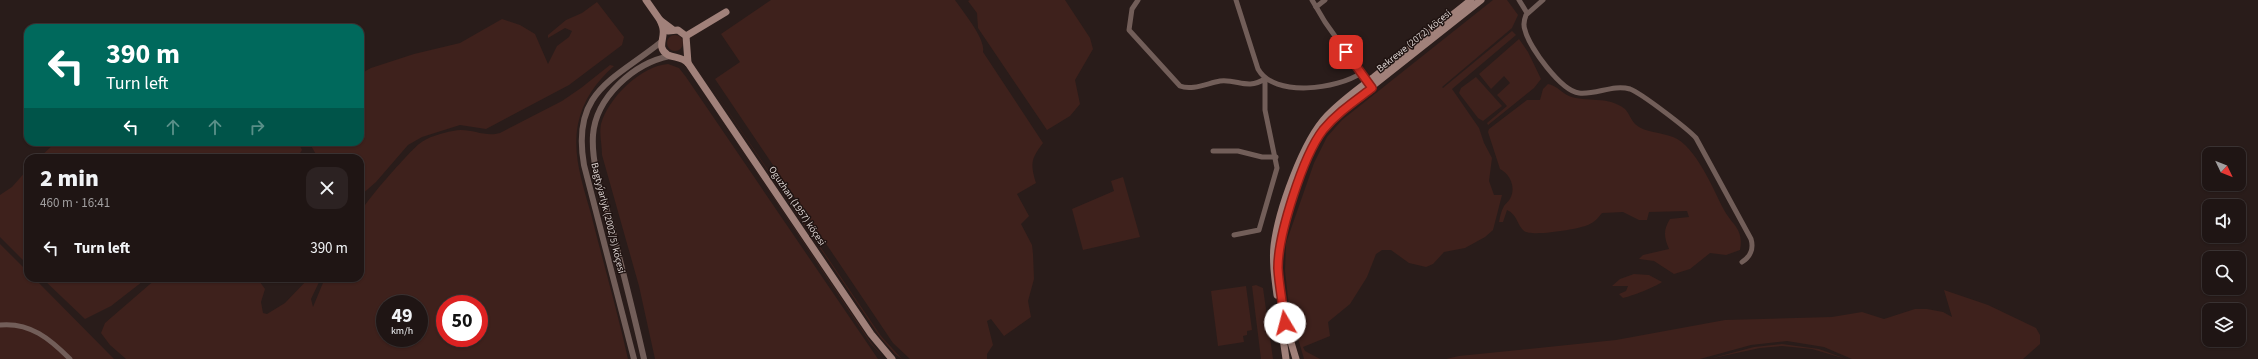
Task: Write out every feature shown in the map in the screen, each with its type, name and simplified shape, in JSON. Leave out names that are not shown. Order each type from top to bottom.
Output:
[{"type":"main road","name":"Oguzhan (1957) köçesi","points":[[646,0],[660,20],[672,29],[681,31],[686,36]]},
{"type":"main road","name":"Bekrewe (2072) köçesi","points":[[1296,359],[1285,323],[1278,269],[1279,247],[1298,183],[1315,143],[1332,120],[1370,85],[1471,0]]},
{"type":"main road","name":"Bekrewe (2072) köçesi","points":[[1286,359],[1273,270],[1274,246],[1278,227],[1294,176],[1309,140],[1327,116],[1481,0]]},
{"type":"main road","points":[[688,63],[686,36],[726,12]]},
{"type":"main road","name":"Oguzhan (1957) köçesi","points":[[660,20],[663,50],[688,63],[871,334],[892,359]]},
{"type":"main road","points":[[662,39],[672,29]]},
{"type":"main road","points":[[673,56],[682,54],[687,47]]},
{"type":"street","points":[[1138,0],[1132,9],[1129,30],[1180,86],[1187,88],[1226,81],[1252,85],[1265,78]]},
{"type":"street","points":[[1236,0],[1258,69],[1265,78],[1276,84],[1321,87],[1342,82],[1361,73]]},
{"type":"street","points":[[1312,0],[1370,85]]},
{"type":"street","points":[[1316,7],[1325,0]]},
{"type":"street","points":[[1519,0],[1527,13]]},
{"type":"street","points":[[1543,0],[1527,13],[1524,26],[1526,36],[1553,76],[1565,88],[1580,93],[1620,88],[1632,90],[1687,129],[1696,138],[1751,239],[1752,246],[1750,254],[1742,262]]},
{"type":"street","name":"Bagtyýarlyk (2002/5) köçesi","points":[[634,359],[587,180],[583,159],[582,138],[587,113],[600,90],[611,77],[662,39]]},
{"type":"street","name":"Bagtyýarlyk (2002/5) köçesi","points":[[644,359],[598,180],[593,135],[596,119],[603,103],[619,84],[645,65],[673,56]]},
{"type":"street","points":[[1234,235],[1256,232],[1261,228],[1275,180],[1277,168],[1276,157],[1265,110],[1265,78]]},
{"type":"street","points":[[1213,151],[1238,151],[1262,158],[1276,157]]},
{"type":"street","points":[[0,325],[18,326],[38,332],[70,359]]},
{"type":"shaded area","points":[[771,0],[955,0],[978,33],[983,47],[983,52],[1043,143],[1034,157],[1032,166],[1036,183],[1017,194],[1029,216],[1021,224],[1032,245],[1033,254],[1034,279],[1028,301],[1031,317],[1004,336],[991,319],[987,321],[993,345],[987,354],[987,359],[910,359],[893,343],[715,79],[740,62],[721,34]]},
{"type":"shaded area","points":[[1065,0],[1090,38],[1093,49],[1075,80],[1080,104],[1070,116],[1047,130],[978,28],[977,13],[968,1]]},
{"type":"shaded area","points":[[1493,0],[1507,0],[1518,15],[1512,28],[1442,87],[1443,88],[1512,31],[1516,35],[1452,89],[1479,128],[1484,143],[1492,158],[1489,181],[1494,195],[1502,195],[1493,230],[1485,237],[1465,248],[1444,252],[1433,264],[1426,267],[1409,263],[1391,250],[1382,250],[1376,254],[1367,277],[1350,304],[1328,322],[1330,336],[1303,347],[1305,351],[1320,359],[1304,359],[1289,307],[1285,271],[1286,243],[1314,163],[1327,137],[1342,120]]},
{"type":"shaded area","points":[[597,2],[624,37],[622,45],[569,85],[486,129],[460,125],[422,137],[408,145],[376,182],[364,192],[364,154],[316,154],[311,146],[364,146],[364,72],[371,68],[414,54],[460,43],[502,19],[520,25],[535,34],[548,64],[557,46],[569,37],[572,31],[565,28],[548,38],[548,35],[566,20],[582,13]]},
{"type":"shaded area","points":[[672,35],[678,35],[683,40],[681,49],[678,51],[672,51],[667,46],[667,40]]},
{"type":"shaded area","points":[[1519,39],[1528,52],[1541,79],[1534,88],[1488,125],[1487,123],[1507,106],[1497,95],[1510,83],[1504,76],[1491,89],[1479,74]]},
{"type":"shaded area","points":[[668,64],[679,68],[686,77],[878,359],[655,359],[639,286],[602,155],[600,128],[605,114],[611,104],[627,85],[647,71],[658,66]]},
{"type":"shaded area","points":[[610,65],[614,66],[601,78],[583,107],[578,124],[576,147],[579,170],[615,304],[628,359],[126,359],[110,345],[101,333],[105,323],[152,282],[260,282],[265,289],[261,302],[263,313],[267,314],[285,303],[305,282],[319,282],[311,299],[313,307],[323,282],[364,282],[364,206],[397,167],[419,144],[426,139],[435,136],[459,130],[488,134],[500,133],[562,101]]},
{"type":"shaded area","points":[[698,67],[881,336],[902,359],[895,354],[880,337]]},
{"type":"shaded area","points":[[690,73],[872,344],[885,359],[871,344]]},
{"type":"shaded area","points":[[1476,77],[1502,106],[1483,121],[1478,118],[1459,93],[1461,88]]},
{"type":"shaded area","points":[[1548,84],[1554,86],[1569,96],[1611,102],[1618,105],[1628,112],[1635,124],[1639,127],[1648,131],[1673,137],[1681,142],[1689,149],[1703,169],[1724,210],[1737,228],[1741,243],[1740,250],[1726,255],[1710,253],[1690,269],[1674,274],[1654,261],[1639,259],[1643,255],[1669,249],[1665,234],[1666,227],[1670,219],[1689,217],[1687,211],[1649,212],[1647,220],[1639,220],[1623,212],[1602,213],[1594,221],[1583,227],[1545,233],[1529,233],[1524,231],[1513,214],[1507,210],[1503,222],[1499,222],[1504,205],[1510,199],[1513,191],[1510,178],[1500,169],[1488,132],[1489,129],[1527,100],[1540,100],[1543,89]]},
{"type":"shaded area","points":[[52,146],[300,146],[302,150],[300,154],[43,154]]},
{"type":"shaded area","points":[[24,174],[24,261],[0,237],[0,195],[12,187]]},
{"type":"shaded area","points":[[1123,177],[1140,237],[1083,250],[1072,209],[1114,191],[1111,181]]},
{"type":"shaded area","points":[[0,244],[24,268],[24,282],[38,282],[114,359],[0,359]]},
{"type":"shaded area","points":[[1634,274],[1649,275],[1662,282],[1623,298],[1619,294],[1626,291],[1628,286],[1612,286],[1620,279]]},
{"type":"shaded area","points":[[46,282],[142,282],[111,306],[85,319]]},
{"type":"shaded area","points":[[1256,285],[1263,288],[1273,359],[1261,359],[1252,286]]},
{"type":"shaded area","points":[[1246,286],[1252,330],[1247,331],[1247,335],[1243,336],[1244,342],[1218,346],[1211,291]]},
{"type":"shaded area","points":[[1944,290],[1988,305],[2036,328],[2040,335],[2040,344],[2023,359],[1852,359],[1824,347],[1787,341],[1751,345],[1700,359],[1446,359],[1459,356],[1616,340],[1725,320],[1832,317],[1862,312],[1884,319],[1915,309],[1927,309],[1943,312],[1952,317]]},
{"type":"shaded area","points":[[1782,344],[1819,349],[1846,359],[1812,349],[1782,346],[1760,348],[1709,359],[1754,347]]},
{"type":"route","points":[[1285,323],[1278,269],[1279,247],[1298,183],[1315,143],[1323,131],[1342,110],[1372,88],[1346,52]]}]
